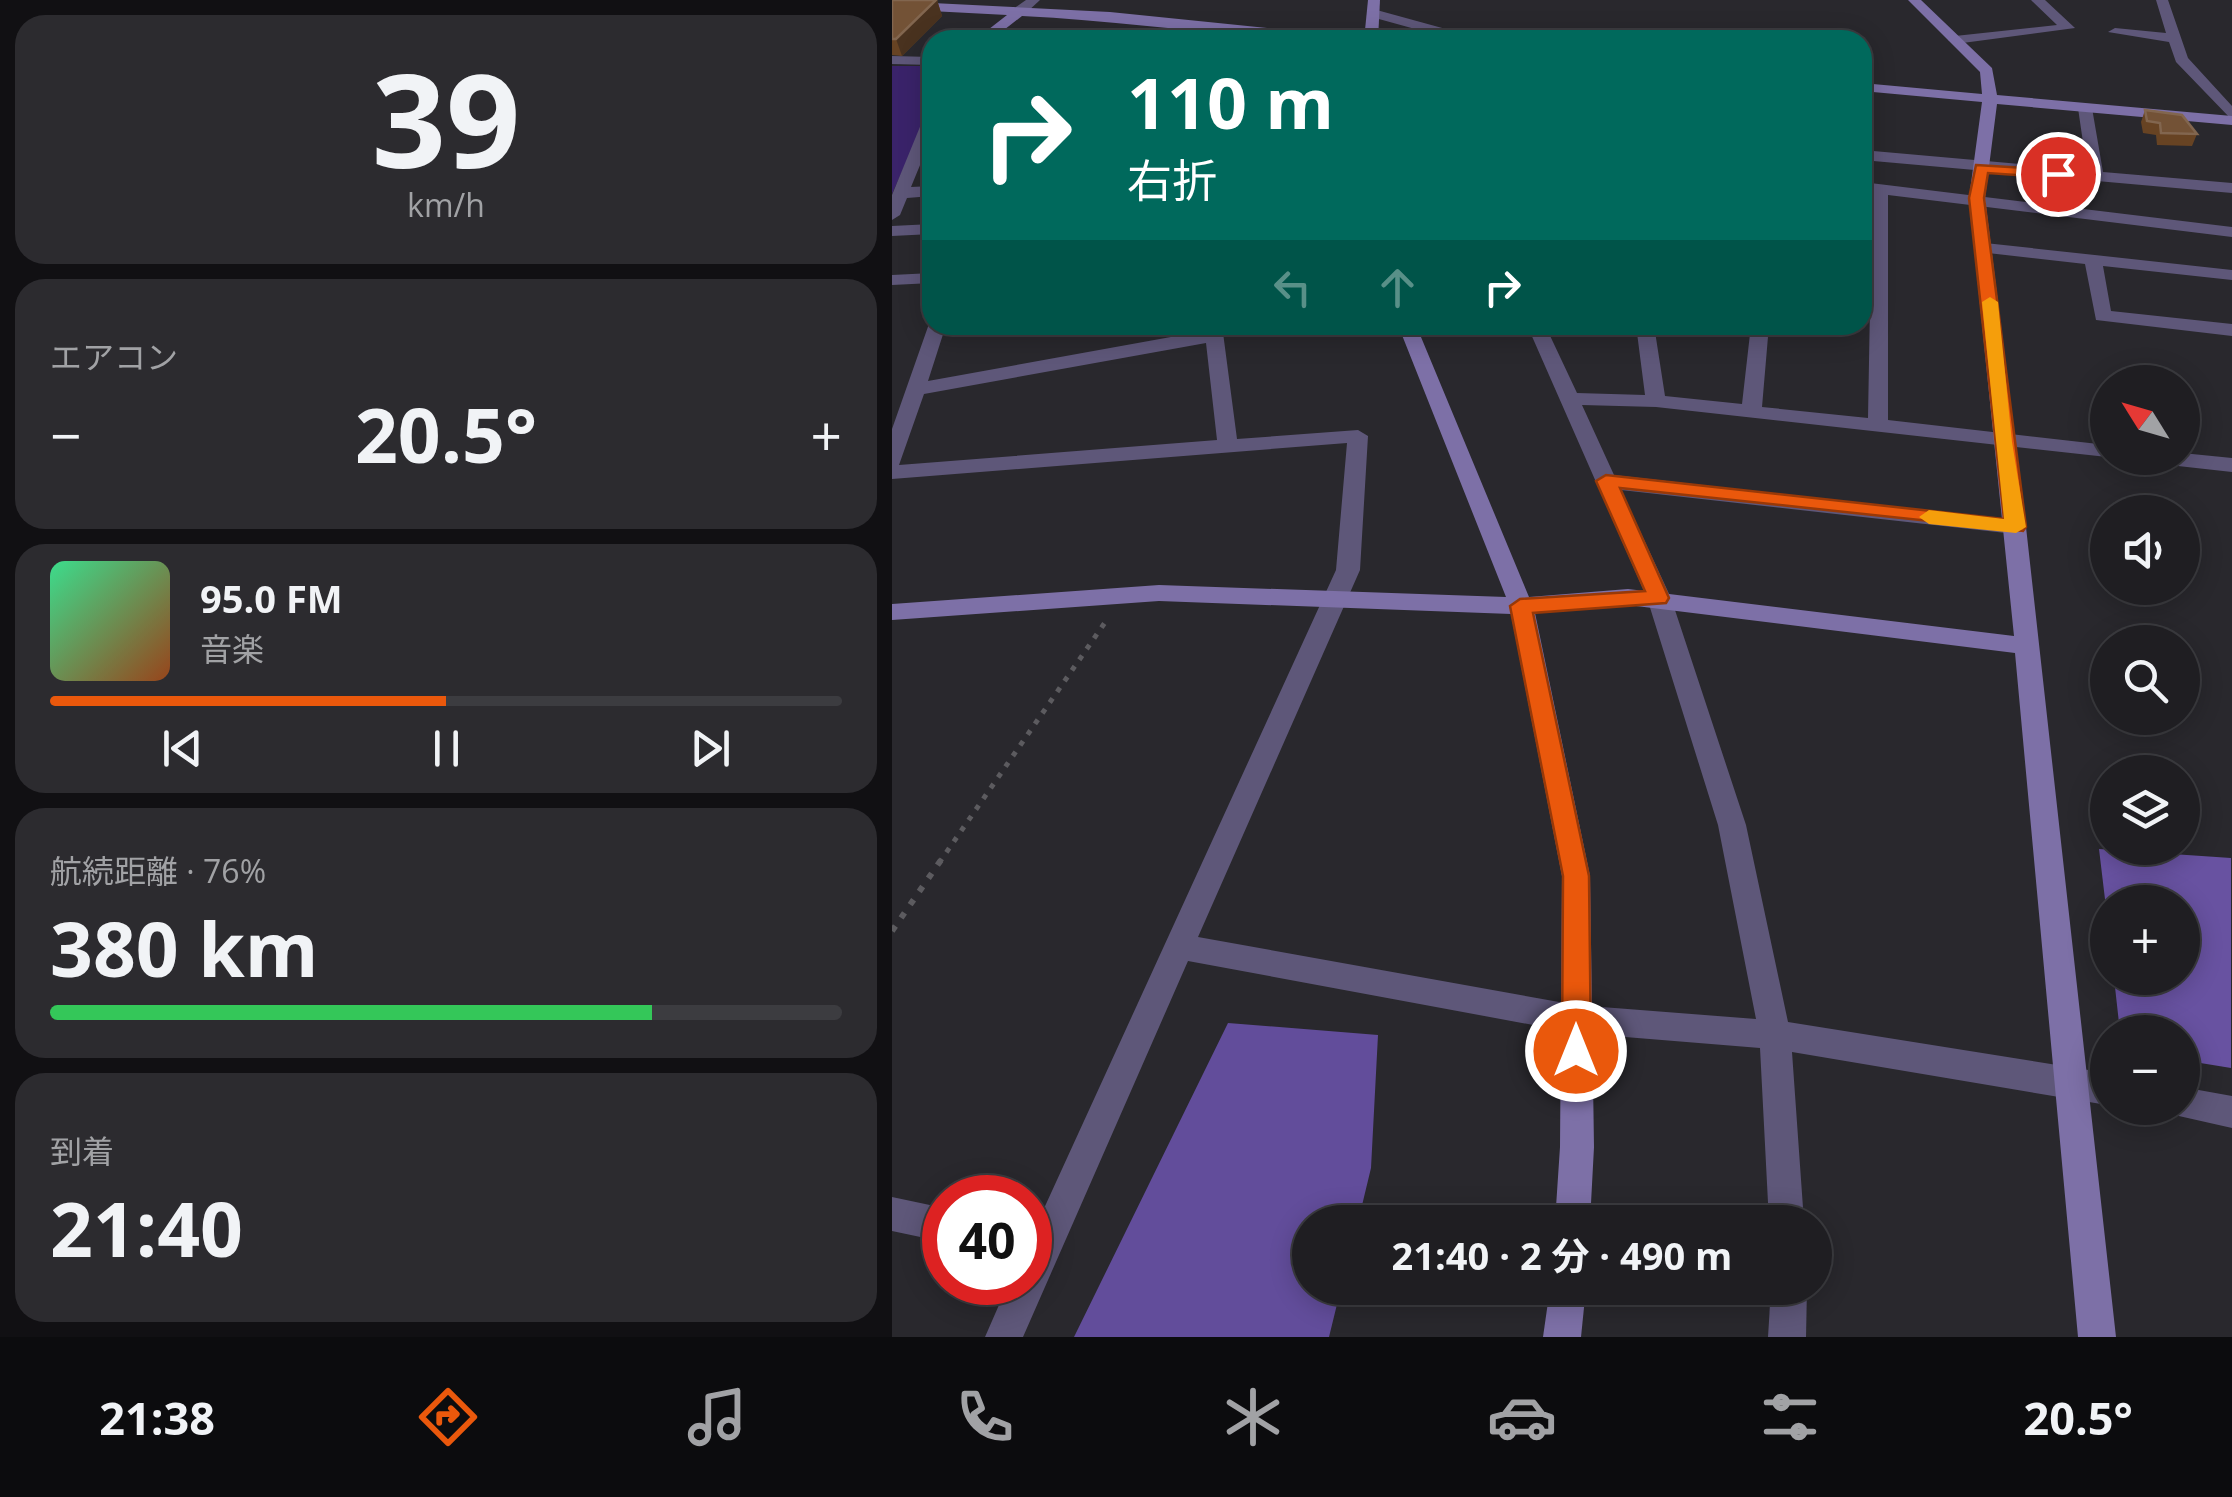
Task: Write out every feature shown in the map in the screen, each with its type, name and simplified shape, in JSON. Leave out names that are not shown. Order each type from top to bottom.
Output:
[{"type":"street","points":[[995,30],[1034,0]]},
{"type":"street","points":[[1914,0],[1988,71],[1990,99],[1977,198],[1986,248],[2002,442],[2016,527],[2097,1337]]},
{"type":"street","points":[[1955,40],[2068,28],[2037,0]]},
{"type":"street","points":[[2162,0],[2181,59],[2232,118]]},
{"type":"street","points":[[892,5],[1021,10],[1236,30]]},
{"type":"street","points":[[1374,7],[1441,30]]},
{"type":"street","points":[[2115,32],[2174,38]]},
{"type":"street","points":[[892,60],[922,61]]},
{"type":"street","points":[[1872,88],[2232,118]]},
{"type":"street","points":[[2086,108],[2096,177]]},
{"type":"street","points":[[892,215],[922,142]]},
{"type":"street","points":[[1872,157],[2232,188]]},
{"type":"street","points":[[1872,188],[1977,198],[2125,222],[2232,232]]},
{"type":"street","points":[[902,193],[922,191]]},
{"type":"street","points":[[892,231],[922,230]]},
{"type":"street","points":[[1986,248],[2232,275]]},
{"type":"street","points":[[2093,259],[2103,316],[2232,330]]},
{"type":"street","points":[[892,280],[922,278]]},
{"type":"street","points":[[1872,281],[1878,428]]},
{"type":"street","points":[[892,460],[933,335]]},
{"type":"street","points":[[918,390],[1190,335]]},
{"type":"street","points":[[1216,335],[1228,447]]},
{"type":"street","points":[[1410,335],[1520,606],[1576,876],[1572,1205]]},
{"type":"street","points":[[1541,335],[1658,598],[1732,825],[1775,1035],[1785,1205]]},
{"type":"street","points":[[1646,335],[1656,402]]},
{"type":"street","points":[[1751,411],[1759,335]]},
{"type":"street","points":[[1570,399],[1751,411],[2002,442],[2090,449]]},
{"type":"street","points":[[892,472],[1358,436],[1348,570],[1052,1219]]},
{"type":"street","points":[[2200,462],[2232,465]]},
{"type":"street","points":[[1606,481],[2016,527]]},
{"type":"street","points":[[892,612],[1123,594],[1520,606],[1658,598],[2027,646]]},
{"type":"street","points":[[1178,946],[1576,1018],[1775,1035],[2090,1085]]},
{"type":"street","points":[[2200,1106],[2232,1112]]},
{"type":"street","points":[[892,1214],[922,1220]]},
{"type":"street","points":[[1004,1337],[1016,1305]]},
{"type":"street","points":[[1562,1337],[1566,1305]]},
{"type":"street","points":[[1787,1337],[1788,1305]]},
{"type":"path","points":[[892,931],[1123,594]]},
{"type":"shaded area","points":[[892,66],[922,66],[922,127],[892,194]]},
{"type":"shaded area","points":[[2200,856],[2231,858],[2231,1068],[2200,1063],[2200,1015],[2118,1015],[2116,995],[2200,995],[2200,885],[2103,885],[2101,865],[2200,865]]},
{"type":"shaded area","points":[[1228,1023],[1378,1035],[1371,1168],[1362,1205],[1292,1205],[1292,1305],[1337,1305],[1329,1337],[1074,1337]]},
{"type":"building","points":[[892,0],[936,0],[892,39]]},
{"type":"building","points":[[2145,110],[2182,115],[2197,134],[2161,133],[2160,123],[2147,121]]},
{"type":"slow traffic","points":[[1929,517],[2016,527],[2002,442],[1990,302]]},
{"type":"route","points":[[1576,1051],[1576,876],[1558,772],[1520,606],[1628,596],[1658,598],[1606,481],[2016,527],[2002,442],[1986,248],[1977,198],[1981,168],[2058,174]]}]
